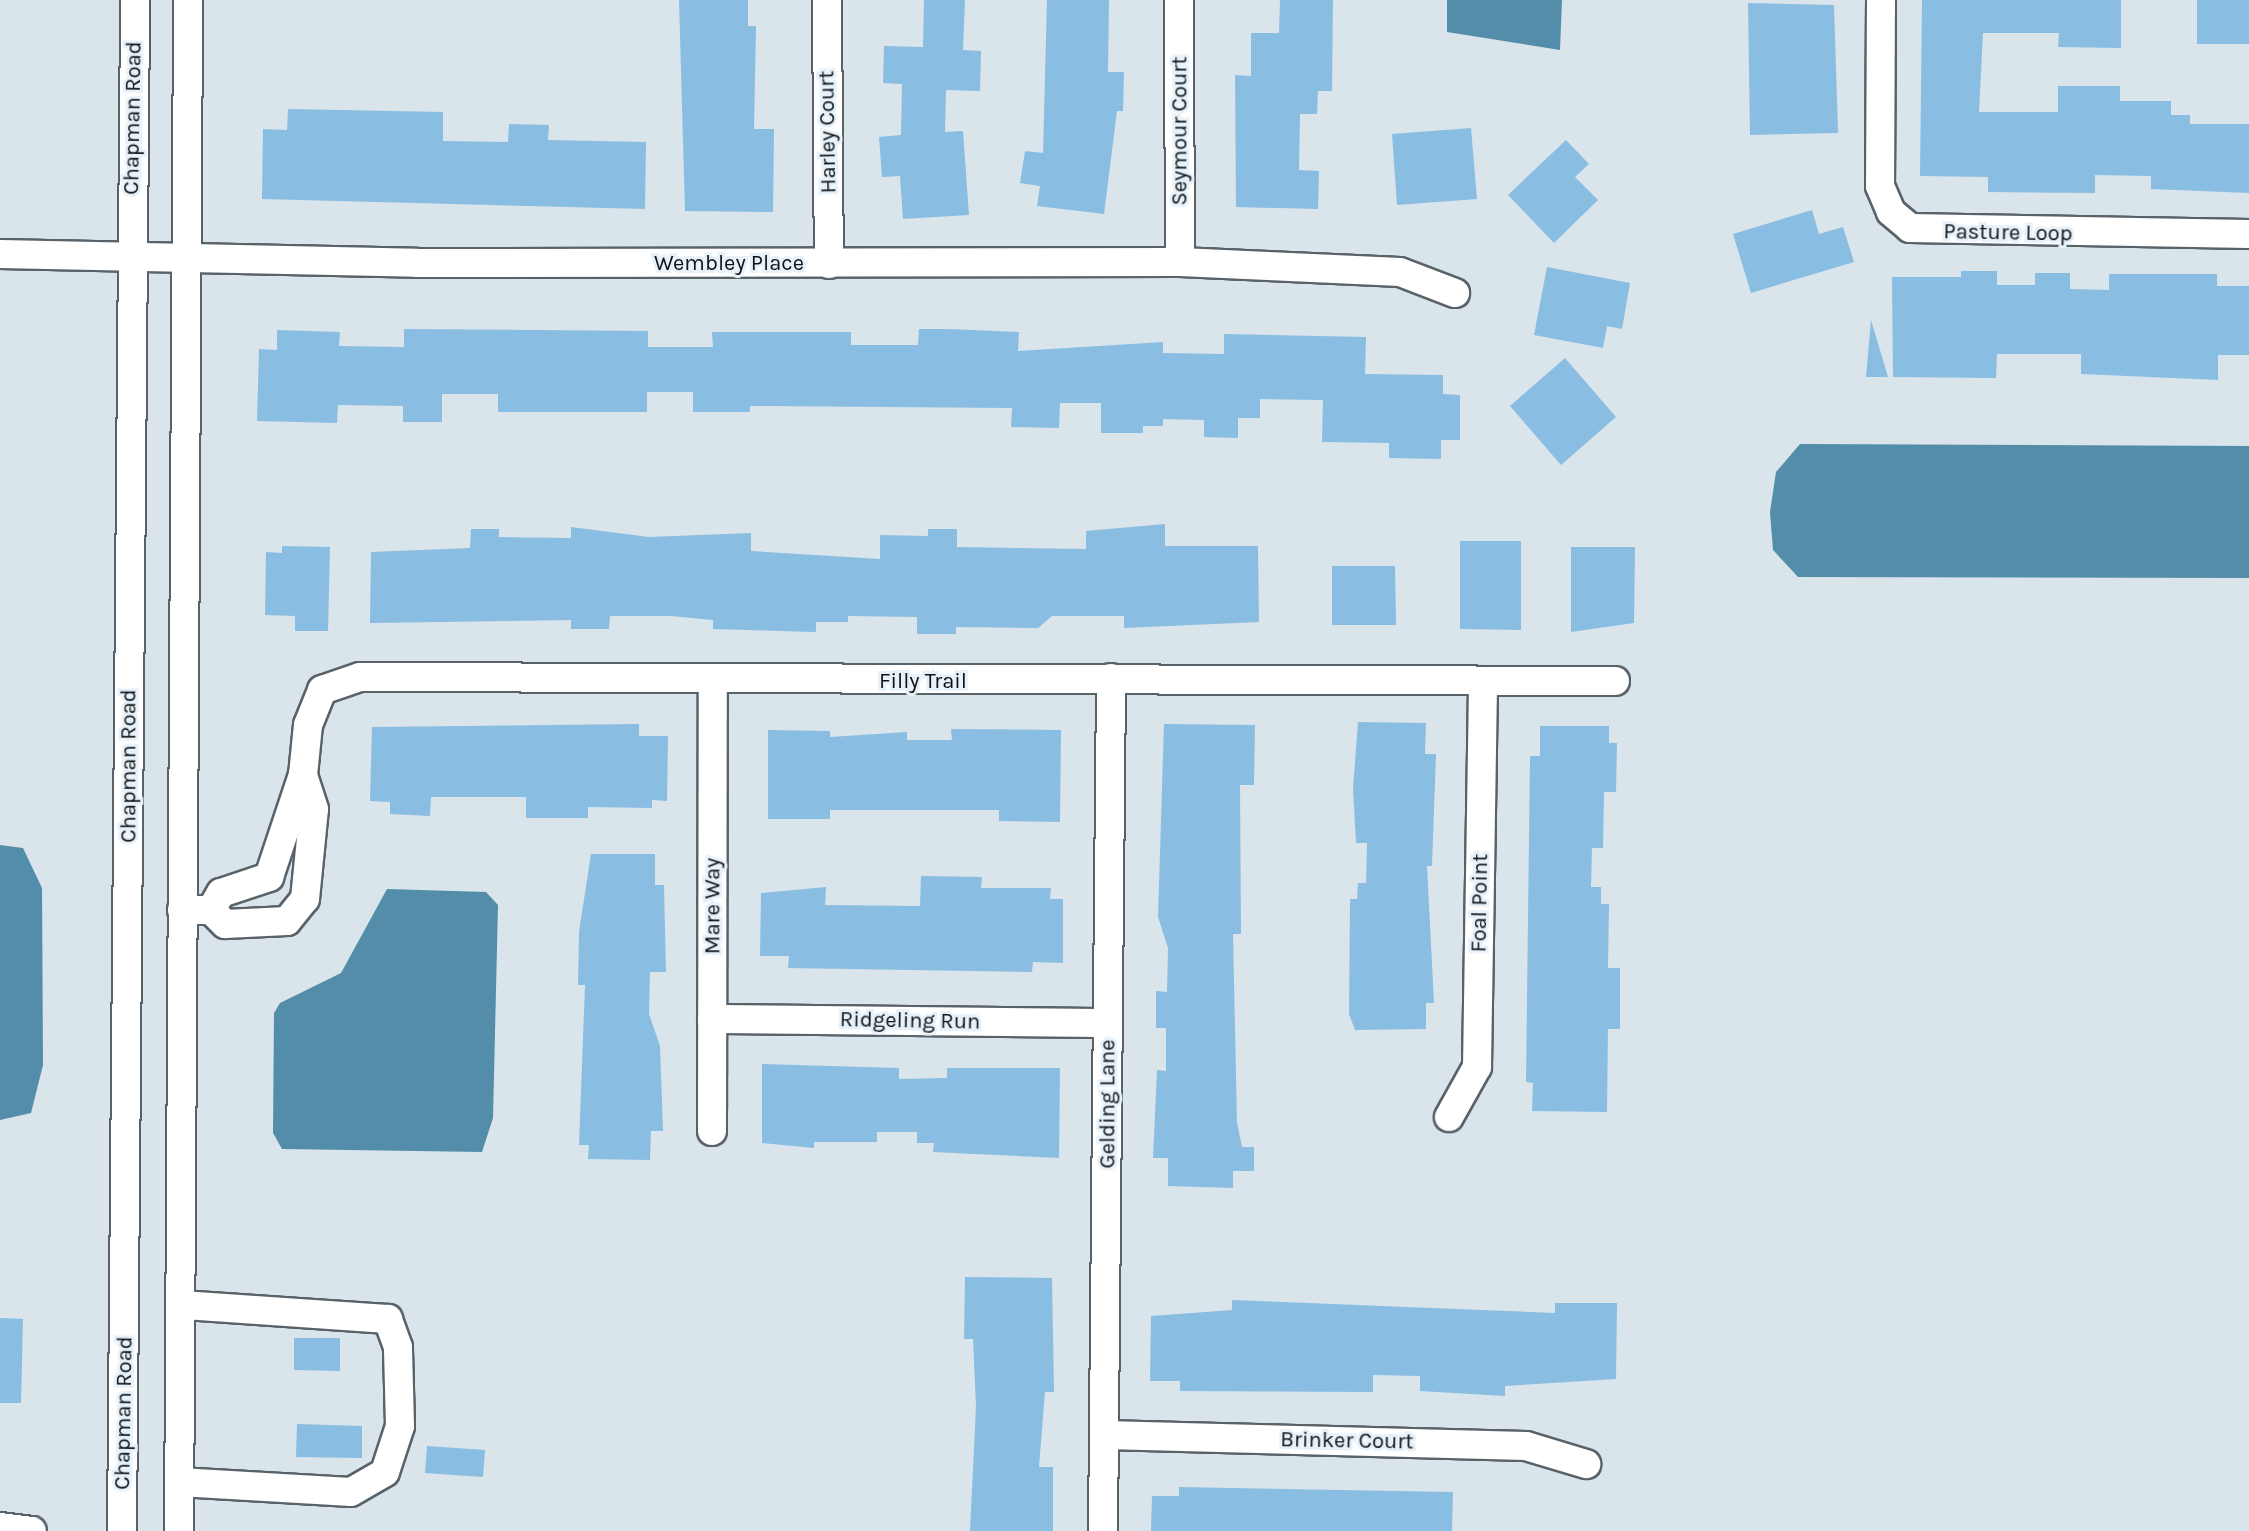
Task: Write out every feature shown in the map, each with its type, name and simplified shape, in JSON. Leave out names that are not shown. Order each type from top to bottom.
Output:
[{"type":"street","name":"Chapman Road","points":[[122,1531],[135,0]]},
{"type":"street","points":[[179,1531],[188,0]]},
{"type":"street","name":"Harley Court","points":[[827,0],[829,264]]},
{"type":"street","name":"Seymour Court","points":[[1179,0],[1180,262]]},
{"type":"street","name":"Pasture Loop","points":[[1881,0],[1880,186],[1891,212],[1910,228],[2249,234]]},
{"type":"street","name":"Wembley Place","points":[[0,254],[829,264],[1180,262],[1400,272],[1455,293]]},
{"type":"street","name":"Filly Trail","points":[[303,775],[308,725],[322,690],[360,677],[713,681],[1111,678],[1615,681]]},
{"type":"street","name":"Gelding Lane","points":[[1103,1531],[1111,678]]},
{"type":"street","name":"Mare Way","points":[[712,1131],[713,681]]},
{"type":"street","name":"Foal Point","points":[[1449,1117],[1477,1067],[1483,681]]},
{"type":"street","points":[[287,921],[269,877],[303,775]]},
{"type":"street","points":[[287,921],[312,878],[314,809],[303,775]]},
{"type":"street","points":[[211,910],[221,893],[269,877]]},
{"type":"street","points":[[182,910],[211,910],[225,924],[287,921]]},
{"type":"street","name":"Ridgeling Run","points":[[712,1019],[1108,1023]]},
{"type":"street","points":[[179,1482],[351,1492],[385,1472],[400,1426],[398,1347],[388,1319],[180,1305]]},
{"type":"street","name":"Brinker Court","points":[[1105,1435],[1526,1446],[1586,1464]]},
{"type":"street","points":[[0,1527],[32,1531]]},
{"type":"water","points":[[1447,0],[1562,0],[1560,50],[1447,32]]},
{"type":"water","points":[[1800,444],[2249,446],[2249,578],[1798,577],[1773,550],[1770,512],[1776,472]]},
{"type":"water","points":[[0,845],[23,848],[42,888],[43,1065],[31,1113],[0,1120]]},
{"type":"water","points":[[387,889],[486,892],[498,905],[493,1118],[482,1152],[282,1149],[273,1133],[274,1013],[280,1003],[341,973]]},
{"type":"building","points":[[679,0],[748,0],[748,26],[756,26],[754,129],[774,129],[773,212],[685,211]]},
{"type":"building","points":[[924,0],[965,0],[963,50],[981,51],[980,91],[946,90],[945,132],[963,131],[969,215],[903,219],[900,176],[882,177],[879,137],[901,135],[902,84],[883,83],[884,46],[923,47]]},
{"type":"building","points":[[1047,0],[1109,0],[1108,72],[1124,72],[1123,111],[1117,111],[1104,214],[1037,206],[1040,186],[1020,183],[1025,151],[1043,153]]},
{"type":"building","points":[[1280,0],[1333,0],[1332,91],[1318,91],[1317,114],[1300,114],[1299,170],[1319,171],[1318,209],[1236,207],[1235,75],[1251,76],[1251,33],[1279,33]]},
{"type":"building","points":[[1922,0],[2121,0],[2121,48],[2058,47],[2059,33],[1983,33],[1979,112],[2058,112],[2058,86],[2120,86],[2120,101],[2171,101],[2171,115],[2190,115],[2190,124],[2249,124],[2249,193],[2151,189],[2151,176],[2095,175],[2095,193],[1988,192],[1988,177],[1920,176]]},
{"type":"building","points":[[2197,0],[2249,0],[2249,44],[2197,44]]},
{"type":"building","points":[[1748,3],[1834,5],[1838,133],[1750,135]]},
{"type":"building","points":[[288,109],[443,112],[443,141],[508,142],[509,124],[549,125],[548,140],[646,142],[645,209],[262,199],[263,129],[287,130]]},
{"type":"building","points":[[1471,128],[1477,199],[1397,205],[1392,134]]},
{"type":"building","points":[[1566,140],[1589,164],[1575,177],[1598,200],[1554,243],[1508,195]]},
{"type":"building","points":[[1812,210],[1819,234],[1843,227],[1854,262],[1751,293],[1733,234]]},
{"type":"building","points":[[1547,267],[1630,283],[1622,329],[1607,326],[1603,348],[1534,335]]},
{"type":"building","points":[[1961,271],[1997,271],[1997,285],[2035,285],[2035,273],[2070,273],[2070,289],[2109,290],[2109,274],[2217,274],[2217,286],[2249,286],[2249,355],[2218,355],[2218,380],[2081,374],[2081,354],[1997,354],[1996,378],[1893,377],[1892,277],[1961,277]]},
{"type":"building","points":[[1871,320],[1888,377],[1866,377]]},
{"type":"building","points":[[404,329],[648,331],[648,347],[713,347],[712,332],[851,332],[851,345],[918,345],[919,329],[947,329],[1019,332],[1018,351],[1163,342],[1163,353],[1224,354],[1224,334],[1366,337],[1365,374],[1443,375],[1443,394],[1460,395],[1460,440],[1441,440],[1441,459],[1389,458],[1389,443],[1322,442],[1323,400],[1260,399],[1260,418],[1238,418],[1238,438],[1204,437],[1204,420],[1163,419],[1163,426],[1143,426],[1143,433],[1101,433],[1101,403],[1060,403],[1059,428],[1011,427],[1012,408],[750,406],[750,412],[693,412],[693,392],[647,392],[647,412],[498,412],[498,394],[442,394],[442,422],[403,422],[403,406],[338,405],[337,423],[257,421],[259,349],[277,350],[277,330],[340,332],[339,346],[404,347]]},
{"type":"building","points":[[1565,358],[1616,417],[1561,465],[1510,406]]},
{"type":"building","points":[[1165,524],[1165,546],[1258,546],[1259,622],[1124,628],[1124,616],[1052,616],[1038,628],[956,627],[956,634],[917,634],[917,617],[848,616],[848,622],[816,622],[816,632],[713,629],[713,620],[671,616],[610,616],[609,629],[571,629],[571,620],[370,623],[371,552],[470,548],[471,529],[499,529],[499,537],[571,538],[571,527],[649,537],[751,533],[751,551],[880,559],[880,535],[928,536],[928,529],[957,529],[957,547],[1086,549],[1086,531]]},
{"type":"building","points":[[1460,541],[1521,541],[1521,630],[1460,629]]},
{"type":"building","points":[[282,546],[330,547],[328,631],[295,631],[295,616],[265,615],[266,552],[282,553]]},
{"type":"building","points":[[1571,547],[1635,547],[1634,623],[1571,632]]},
{"type":"building","points":[[1332,566],[1395,566],[1396,625],[1332,625]]},
{"type":"building","points":[[1358,722],[1426,723],[1425,754],[1436,754],[1432,866],[1427,866],[1434,1003],[1426,1003],[1426,1029],[1355,1030],[1349,1014],[1350,899],[1357,899],[1358,883],[1366,883],[1367,843],[1356,843],[1353,789]]},
{"type":"building","points":[[639,724],[639,736],[668,736],[667,801],[652,800],[652,808],[588,807],[588,818],[526,818],[526,797],[431,797],[430,816],[390,814],[390,802],[370,801],[372,727]]},
{"type":"building","points":[[1164,724],[1255,725],[1254,785],[1240,785],[1241,934],[1233,934],[1237,1122],[1242,1147],[1254,1147],[1254,1171],[1233,1171],[1233,1188],[1168,1186],[1168,1158],[1153,1158],[1157,1070],[1166,1071],[1166,1028],[1156,1028],[1156,991],[1167,992],[1168,948],[1158,917]]},
{"type":"building","points":[[1540,726],[1609,726],[1609,743],[1617,743],[1616,792],[1604,792],[1603,848],[1592,848],[1591,887],[1601,887],[1601,904],[1609,904],[1608,968],[1620,968],[1620,1029],[1608,1029],[1607,1112],[1532,1111],[1533,1083],[1526,1082],[1530,756],[1540,756]]},
{"type":"building","points":[[951,729],[1061,730],[1060,822],[999,821],[999,810],[830,810],[830,819],[768,819],[768,730],[830,731],[830,737],[907,732],[907,740],[952,740]]},
{"type":"building","points":[[591,854],[655,854],[655,885],[664,885],[666,972],[650,972],[649,1014],[660,1046],[663,1131],[651,1131],[650,1160],[588,1159],[589,1145],[579,1145],[585,985],[578,985],[579,932]]},
{"type":"building","points":[[921,876],[982,877],[981,888],[1051,888],[1050,899],[1063,899],[1063,963],[1033,962],[1032,972],[788,968],[789,956],[760,956],[761,893],[826,887],[825,905],[920,906]]},
{"type":"building","points":[[762,1064],[899,1068],[899,1079],[947,1078],[947,1068],[1060,1068],[1059,1158],[933,1152],[934,1143],[917,1143],[917,1132],[877,1132],[877,1142],[814,1142],[814,1148],[762,1143]]},
{"type":"building","points":[[965,1277],[1052,1278],[1054,1392],[1045,1392],[1039,1467],[1053,1467],[1053,1531],[970,1531],[976,1406],[973,1339],[964,1339]]},
{"type":"building","points":[[1232,1300],[1555,1313],[1555,1303],[1617,1303],[1616,1379],[1505,1386],[1505,1396],[1420,1391],[1420,1376],[1373,1375],[1373,1392],[1180,1391],[1180,1381],[1150,1381],[1151,1316],[1232,1310]]},
{"type":"building","points":[[0,1318],[23,1319],[21,1403],[0,1403]]},
{"type":"building","points":[[294,1338],[340,1338],[340,1371],[294,1370]]},
{"type":"building","points":[[297,1424],[362,1426],[362,1458],[296,1457]]},
{"type":"building","points":[[427,1446],[485,1450],[483,1477],[425,1473]]},
{"type":"building","points":[[1179,1487],[1453,1492],[1452,1531],[1151,1531],[1152,1496],[1179,1496]]}]
